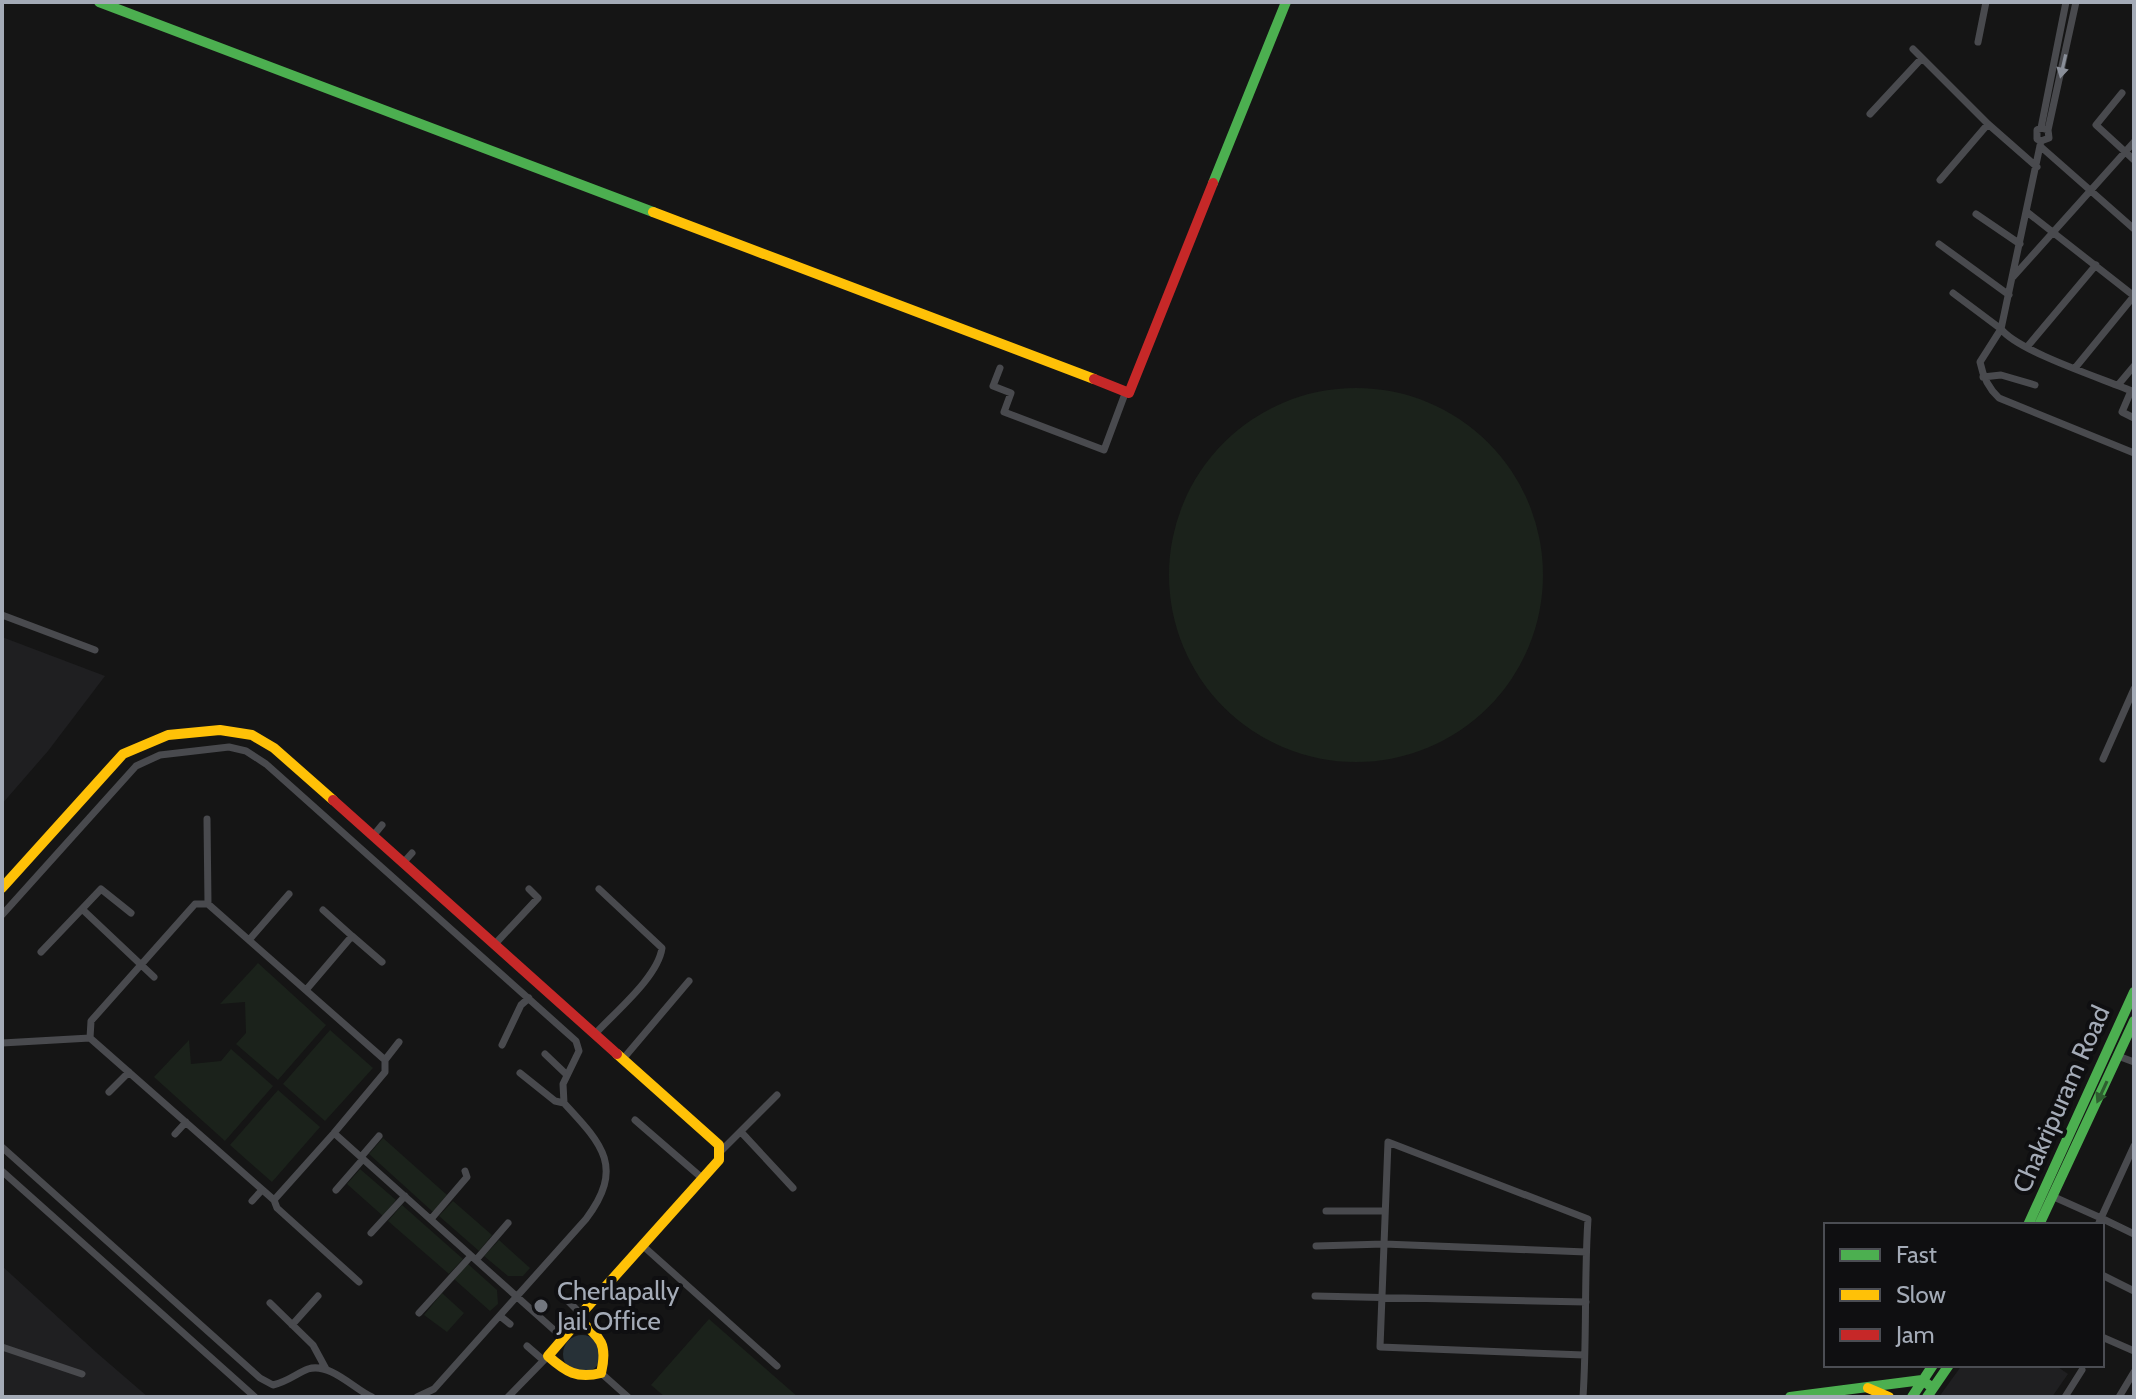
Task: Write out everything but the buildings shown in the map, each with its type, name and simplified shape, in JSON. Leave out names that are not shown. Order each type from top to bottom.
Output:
[{"type":"street","points":[[99,2],[1129,393],[1286,2]]},
{"type":"street","points":[[1978,42],[1986,2]]},
{"type":"street","points":[[2048,111],[2066,2]]},
{"type":"street","points":[[2076,2],[2044,129],[2049,138],[2041,144],[2001,329],[1980,362],[1983,377],[1999,398],[2134,453]]},
{"type":"street","points":[[1913,49],[1988,124],[2037,167]]},
{"type":"street","points":[[1870,114],[1922,58]]},
{"type":"street","points":[[2122,93],[2096,125],[2134,160]]},
{"type":"street","points":[[1940,180],[1988,124]]},
{"type":"street","points":[[2013,278],[2134,142]]},
{"type":"street","points":[[2041,144],[2134,229]]},
{"type":"street","points":[[2027,212],[2134,296],[2075,368]]},
{"type":"street","points":[[1976,214],[2020,244]]},
{"type":"street","points":[[1939,244],[2009,295]]},
{"type":"street","points":[[2027,347],[2096,265]]},
{"type":"street","points":[[1953,293],[2027,347],[2133,391],[2122,412],[2134,418]]},
{"type":"street","points":[[2118,385],[2134,366]]},
{"type":"street","points":[[1000,368],[993,386],[1011,393],[1004,412],[1104,450],[1126,391]]},
{"type":"street","points":[[1983,377],[2001,375],[2035,385]]},
{"type":"street","points":[[2,615],[95,650]]},
{"type":"street","points":[[2103,759],[2134,689]]},
{"type":"street","points":[[2,888],[123,754],[140,743],[195,731],[235,731],[255,736],[274,748],[719,1145],[719,1160],[508,1397]]},
{"type":"street","points":[[2,915],[136,766],[160,755],[229,747],[246,751],[266,764],[576,1041],[579,1051],[563,1084],[564,1103]]},
{"type":"street","points":[[207,819],[208,904]]},
{"type":"street","points":[[373,836],[382,825]]},
{"type":"street","points":[[403,863],[412,853]]},
{"type":"street","points":[[41,952],[101,889],[131,913]]},
{"type":"street","points":[[443,898],[451,889]]},
{"type":"street","points":[[495,944],[538,898],[529,889]]},
{"type":"street","points":[[595,1034],[650,974],[661,957],[662,948],[599,889]]},
{"type":"street","points":[[249,940],[289,894]]},
{"type":"street","points":[[90,1038],[91,1021],[195,904],[208,904],[385,1060]]},
{"type":"street","points":[[82,909],[154,977]]},
{"type":"street","points":[[323,910],[382,962]]},
{"type":"street","points":[[504,918],[513,924]]},
{"type":"street","points":[[306,990],[352,936]]},
{"type":"street","points":[[484,971],[491,964]]},
{"type":"street","points":[[623,1059],[689,981]]},
{"type":"street","name":"Chakripuram Road","points":[[2029,1223],[2134,992]]},
{"type":"street","points":[[502,1045],[521,1005],[529,998]]},
{"type":"street","name":"Chakripuram Road","points":[[2040,1223],[2134,1021]]},
{"type":"street","points":[[2,1043],[90,1038],[274,1200],[277,1208],[359,1282]]},
{"type":"street","points":[[274,1200],[385,1072],[385,1060],[399,1042]]},
{"type":"street","points":[[545,1054],[567,1075]]},
{"type":"street","points":[[2118,1056],[2134,1062]]},
{"type":"street","points":[[109,1092],[129,1072]]},
{"type":"street","points":[[417,1397],[434,1389],[601,1200],[606,1181],[605,1160],[598,1140],[564,1103],[555,1101],[520,1073]]},
{"type":"street","points":[[720,1152],[777,1095]]},
{"type":"street","points":[[635,1120],[702,1178]]},
{"type":"street","points":[[175,1134],[186,1122]]},
{"type":"street","points":[[334,1133],[563,1338]]},
{"type":"street","points":[[742,1133],[793,1188]]},
{"type":"street","points":[[336,1190],[379,1136]]},
{"type":"street","points":[[1583,1397],[1588,1219],[1388,1142],[1380,1347],[1584,1355]]},
{"type":"street","points":[[2054,1197],[2099,1222],[2134,1146]]},
{"type":"street","points":[[2,1147],[260,1378],[273,1385],[289,1381],[308,1369],[326,1369]]},
{"type":"street","points":[[2124,1168],[2134,1173]]},
{"type":"street","points":[[2,1171],[255,1397]]},
{"type":"street","points":[[431,1219],[467,1177],[465,1171]]},
{"type":"street","points":[[252,1201],[262,1190]]},
{"type":"street","points":[[371,1233],[405,1196]]},
{"type":"street","points":[[1326,1211],[1385,1211]]},
{"type":"street","points":[[419,1313],[508,1223]]},
{"type":"street","points":[[2104,1224],[2134,1234]]},
{"type":"street","points":[[1316,1246],[1384,1244],[1586,1252]]},
{"type":"street","points":[[642,1245],[777,1366]]},
{"type":"street","points":[[2104,1276],[2134,1291]]},
{"type":"street","points":[[292,1325],[318,1296]]},
{"type":"street","points":[[1315,1296],[1586,1302]]},
{"type":"street","points":[[568,1301],[601,1339],[607,1353],[601,1373]]},
{"type":"street","points":[[270,1303],[313,1345],[326,1369],[372,1397]]},
{"type":"street","points":[[500,1316],[510,1324]]},
{"type":"street","points":[[2104,1338],[2134,1351]]},
{"type":"street","points":[[527,1346],[568,1374],[582,1378],[601,1373]]},
{"type":"street","points":[[2,1347],[82,1374]]},
{"type":"street","points":[[1912,1397],[1932,1367]]},
{"type":"street","points":[[1922,1380],[1930,1393],[1948,1367]]},
{"type":"street","points":[[2065,1397],[2082,1370]]},
{"type":"street","points":[[2119,1397],[2134,1372]]},
{"type":"street","points":[[601,1373],[628,1397]]},
{"type":"street","points":[[1790,1397],[1922,1380]]},
{"type":"street","points":[[1863,1386],[1889,1397]]},
{"type":"shaded area","points":[[1356,388],[1392,392],[1427,402],[1460,420],[1488,443],[1511,471],[1529,504],[1539,539],[1543,575],[1539,611],[1529,646],[1511,679],[1488,707],[1460,730],[1427,748],[1392,758],[1356,762],[1320,758],[1285,748],[1252,730],[1224,707],[1201,679],[1183,646],[1173,611],[1169,575],[1173,539],[1183,504],[1201,471],[1224,443],[1252,420],[1285,402],[1320,392]]},
{"type":"shaded area","points":[[2,637],[105,676],[48,751],[2,804]]},
{"type":"shaded area","points":[[258,963],[326,1025],[278,1080],[236,1044],[246,1033],[245,1002],[220,1004]]},
{"type":"shaded area","points":[[330,1030],[373,1068],[325,1121],[283,1084]]},
{"type":"shaded area","points":[[189,1040],[191,1064],[221,1061],[231,1049],[273,1086],[225,1141],[154,1077]]},
{"type":"shaded area","points":[[278,1090],[320,1127],[272,1182],[230,1145]]},
{"type":"shaded area","points":[[383,1138],[447,1195],[433,1212],[369,1154]]},
{"type":"shaded area","points":[[360,1169],[396,1200],[383,1216],[347,1184]]},
{"type":"shaded area","points":[[453,1201],[492,1235],[479,1251],[439,1216]]},
{"type":"shaded area","points":[[402,1205],[463,1259],[449,1274],[388,1221]]},
{"type":"shaded area","points":[[499,1240],[530,1268],[523,1276],[508,1276],[484,1256]]},
{"type":"shaded area","points":[[468,1264],[497,1290],[498,1304],[490,1311],[454,1279]]},
{"type":"shaded area","points":[[2,1266],[97,1353],[148,1397],[2,1397]]},
{"type":"shaded area","points":[[442,1293],[464,1313],[447,1332],[424,1315]]},
{"type":"shaded area","points":[[709,1319],[798,1397],[665,1397],[651,1385]]},
{"type":"shaded area","points":[[582,1335],[596,1340],[601,1354],[596,1368],[582,1373],[568,1368],[563,1354],[568,1340]]},
{"type":"shaded area","points":[[1961,1367],[2058,1367],[2068,1374],[2052,1397],[1939,1397]]},
{"type":"traffic: fast","points":[[99,2],[653,212]]},
{"type":"traffic: fast","points":[[1213,183],[1286,2]]},
{"type":"traffic: fast","points":[[2029,1223],[2134,992]]},
{"type":"traffic: fast","points":[[2040,1223],[2134,1021]]},
{"type":"traffic: fast","points":[[1912,1397],[1932,1367]]},
{"type":"traffic: fast","points":[[1927,1397],[1948,1367]]},
{"type":"traffic: fast","points":[[1790,1397],[1922,1380],[1933,1388]]},
{"type":"traffic: slow","points":[[653,212],[1094,379]]},
{"type":"traffic: slow","points":[[2,888],[123,754],[168,735],[220,730],[252,735],[274,748],[333,800]]},
{"type":"traffic: slow","points":[[579,1320],[601,1342],[604,1355],[601,1373],[572,1373],[548,1356],[581,1314],[719,1160],[719,1145],[617,1054]]},
{"type":"traffic: slow","points":[[1868,1388],[1889,1397]]},
{"type":"traffic: jam","points":[[1094,379],[1129,393],[1213,183]]},
{"type":"traffic: jam","points":[[333,800],[617,1054]]},
{"type":"place","name":"Cherlapally Jail Office","points":[[541,1306]]}]
